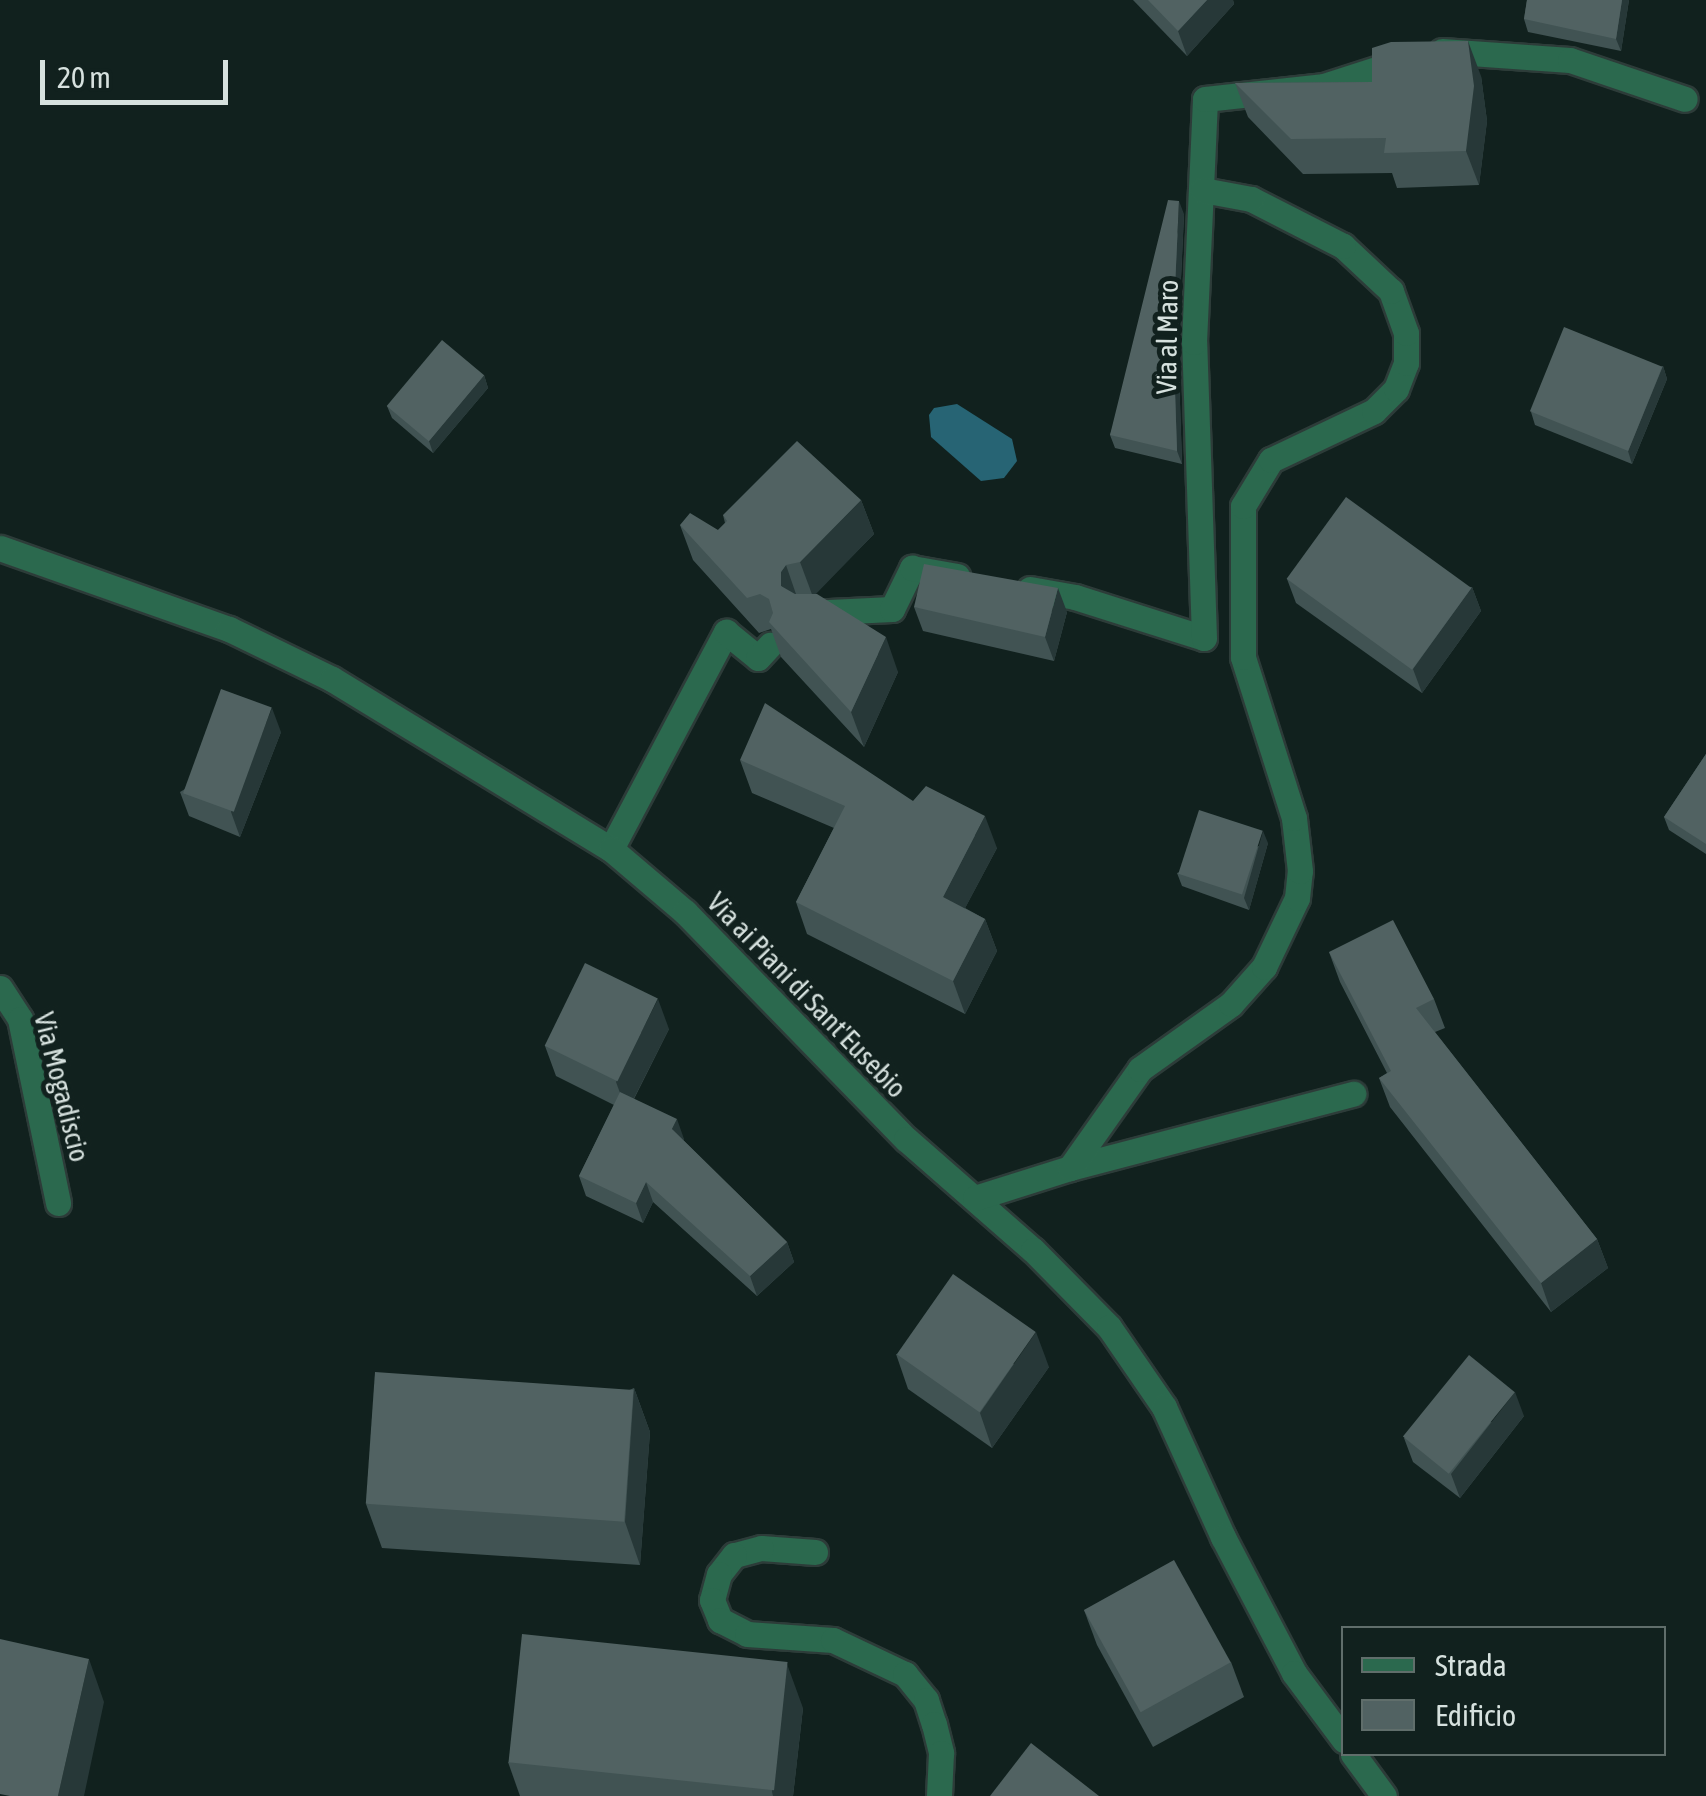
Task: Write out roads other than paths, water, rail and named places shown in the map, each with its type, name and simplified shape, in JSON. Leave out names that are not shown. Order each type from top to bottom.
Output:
[{"type":"street","name":"Via al Maro","points":[[808,613],[892,609],[912,568],[1074,597],[1204,638],[1194,342],[1205,98],[1324,86],[1434,50],[1570,60],[1684,99]]},
{"type":"street","points":[[1070,1168],[1140,1069],[1231,1004],[1264,967],[1286,929],[1297,898],[1300,871],[1294,818],[1243,657],[1243,506],[1271,460],[1374,411],[1396,389],[1406,362],[1403,314],[1372,269],[1294,218],[1251,199],[1203,190]]},
{"type":"street","name":"Via ai Piani di Sant'Eusebio","points":[[0,548],[229,629],[314,671],[610,849],[685,912],[906,1139],[975,1198],[1109,1327],[1164,1408],[1223,1537],[1294,1673],[1341,1736]]},
{"type":"street","points":[[610,849],[726,632],[758,658],[770,645]]},
{"type":"street","name":"Via Mogadiscio","points":[[0,988],[20,1019],[58,1202]]},
{"type":"street","points":[[975,1198],[1070,1168],[1353,1094]]},
{"type":"street","points":[[815,1552],[762,1548],[734,1555],[719,1574],[712,1600],[720,1620],[748,1634],[833,1640],[905,1674],[926,1700],[934,1724],[940,1754],[939,1796]]},
{"type":"street","points":[[1354,1756],[1384,1796]]},
{"type":"water","points":[[957,404],[1012,439],[1017,461],[1004,478],[981,481],[931,437],[929,415],[934,408]]}]
